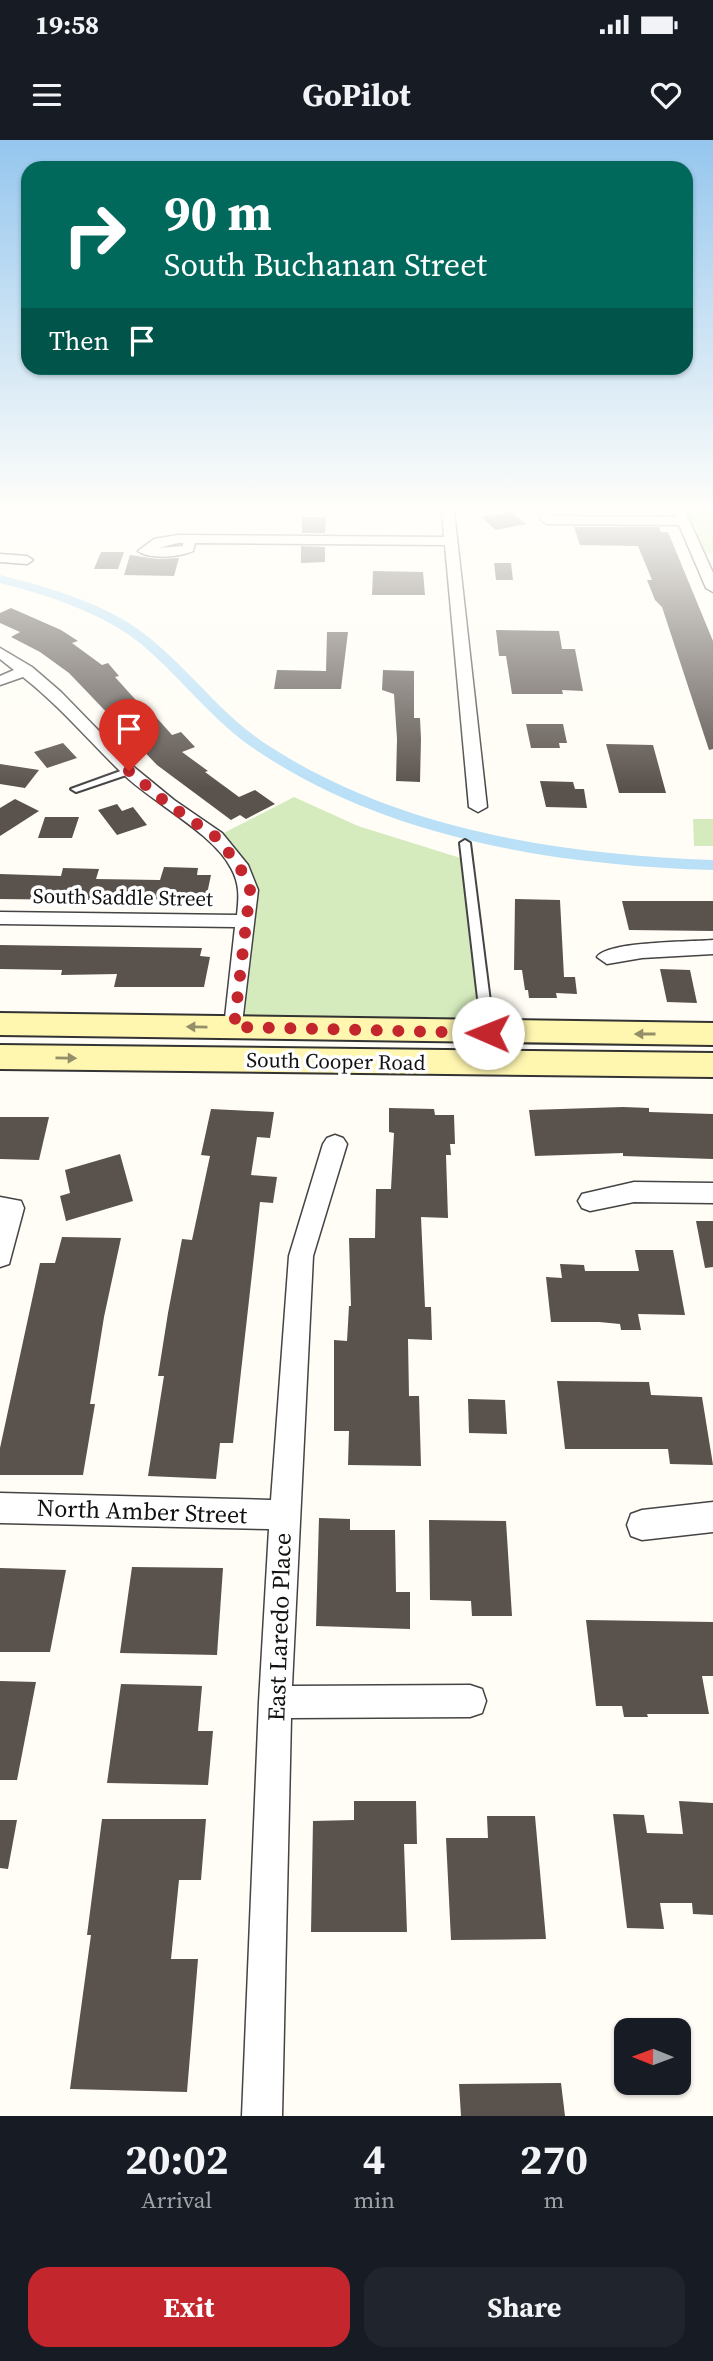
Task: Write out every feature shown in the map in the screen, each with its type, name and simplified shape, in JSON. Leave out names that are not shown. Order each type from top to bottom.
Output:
[{"type":"main road","name":"South Cooper Road","points":[[0,1024],[488,1033],[713,1034]]},
{"type":"main road","points":[[229,1059],[234,1027]]},
{"type":"main road","name":"South Cooper Road","points":[[0,1057],[713,1065]]},
{"type":"street","points":[[457,603],[478,807]]},
{"type":"street","points":[[0,652],[27,670],[56,695],[129,771],[168,804],[216,837],[239,865],[250,890],[234,1027]]},
{"type":"street","points":[[0,681],[27,670]]},
{"type":"street","name":"South Saddle Street","points":[[0,918],[246,921]]},
{"type":"street","points":[[607,957],[642,950],[713,948]]},
{"type":"street","name":"East Laredo Place","points":[[262,2116],[283,1515],[301,1256],[335,1144]]},
{"type":"street","points":[[590,1201],[634,1192],[713,1193]]},
{"type":"street","points":[[0,1256],[6,1207]]},
{"type":"street","name":"North Amber Street","points":[[0,1508],[283,1515]]},
{"type":"street","points":[[642,1525],[713,1517]]},
{"type":"street","points":[[275,1702],[470,1701]]},
{"type":"lane","points":[[75,789],[129,771]]},
{"type":"lane","points":[[465,843],[488,1033]]},
{"type":"green space","points":[[294,797],[358,826],[467,860],[488,1033],[234,1027],[249,890],[216,837]]},
{"type":"green space","points":[[693,819],[713,819],[713,846],[694,846]]},
{"type":"building","points":[[658,603],[697,603],[713,641],[713,749],[709,750],[662,607]]},
{"type":"building","points":[[11,608],[61,630],[78,641],[72,643],[102,665],[108,663],[119,676],[115,677],[152,718],[156,717],[172,735],[181,732],[195,747],[182,752],[208,771],[205,772],[239,797],[255,790],[275,804],[246,819],[240,815],[231,820],[157,765],[69,673],[40,652],[11,637],[20,632],[0,623],[0,613]]},
{"type":"building","points":[[496,630],[559,631],[562,649],[575,649],[583,691],[562,690],[563,694],[512,694],[506,656],[499,656]]},
{"type":"building","points":[[327,632],[348,632],[341,689],[274,689],[277,670],[326,671]]},
{"type":"building","points":[[383,670],[414,671],[414,718],[420,718],[420,782],[396,781],[394,694],[382,690]]},
{"type":"building","points":[[526,724],[563,724],[567,743],[559,743],[560,748],[531,748]]},
{"type":"building","points":[[63,743],[77,758],[47,768],[34,752]]},
{"type":"building","points":[[606,744],[653,745],[666,793],[619,793]]},
{"type":"building","points":[[0,764],[39,770],[25,788],[0,784]]},
{"type":"building","points":[[540,781],[573,782],[575,789],[584,789],[587,808],[546,807]]},
{"type":"building","points":[[15,799],[39,811],[0,836],[0,808]]},
{"type":"building","points":[[117,804],[122,811],[133,807],[147,825],[117,835],[98,810]]},
{"type":"building","points":[[45,817],[79,817],[72,838],[38,838]]},
{"type":"building","points":[[164,867],[198,868],[197,875],[211,875],[207,894],[186,893],[184,901],[0,899],[0,874],[61,876],[63,868],[99,869],[96,879],[160,880]]},
{"type":"building","points":[[515,899],[560,900],[564,977],[575,977],[577,994],[556,993],[557,998],[529,998],[522,970],[514,970]]},
{"type":"building","points":[[622,901],[713,901],[713,931],[629,930]]},
{"type":"building","points":[[0,945],[202,948],[200,956],[210,957],[204,987],[114,987],[117,974],[61,975],[62,970],[0,969]]},
{"type":"building","points":[[660,969],[690,970],[697,1003],[667,1002]]},
{"type":"building","points":[[389,1108],[434,1109],[435,1115],[454,1115],[455,1144],[450,1144],[451,1155],[446,1155],[448,1218],[421,1217],[425,1307],[431,1307],[432,1340],[408,1339],[409,1396],[419,1396],[421,1466],[348,1465],[349,1431],[334,1431],[334,1340],[347,1341],[351,1306],[349,1238],[375,1238],[376,1189],[391,1189],[394,1133],[389,1132]]},
{"type":"building","points":[[649,1108],[649,1112],[713,1114],[713,1159],[623,1156],[623,1153],[535,1156],[529,1110]]},
{"type":"building","points":[[211,1109],[274,1112],[270,1138],[257,1137],[251,1175],[277,1177],[273,1203],[260,1202],[233,1443],[220,1443],[216,1479],[148,1476],[164,1376],[158,1376],[168,1313],[182,1239],[192,1240],[210,1156],[201,1155]]},
{"type":"building","points":[[0,1117],[49,1117],[39,1160],[0,1159]]},
{"type":"building","points":[[120,1154],[133,1201],[66,1221],[60,1196],[70,1193],[65,1170]]},
{"type":"building","points":[[696,1221],[713,1221],[713,1267],[705,1268]]},
{"type":"building","points":[[62,1237],[121,1238],[104,1317],[90,1404],[95,1404],[83,1475],[0,1475],[0,1448],[40,1263],[55,1263]]},
{"type":"building","points":[[635,1250],[673,1250],[685,1315],[638,1314],[641,1330],[621,1330],[620,1324],[599,1322],[551,1322],[546,1277],[562,1278],[560,1264],[584,1265],[585,1271],[639,1271]]},
{"type":"building","points":[[557,1381],[649,1382],[651,1395],[702,1397],[713,1465],[670,1464],[668,1449],[565,1449]]},
{"type":"building","points":[[468,1399],[505,1400],[507,1434],[469,1433]]},
{"type":"building","points":[[319,1518],[350,1519],[350,1530],[395,1530],[396,1592],[410,1592],[410,1629],[316,1626]]},
{"type":"building","points":[[429,1520],[506,1521],[512,1616],[472,1616],[471,1601],[430,1600]]},
{"type":"building","points":[[132,1567],[223,1568],[217,1655],[120,1653]]},
{"type":"building","points":[[0,1568],[66,1570],[50,1652],[0,1652]]},
{"type":"building","points":[[586,1620],[713,1622],[713,1676],[702,1676],[709,1714],[647,1714],[648,1717],[624,1717],[622,1706],[596,1706]]},
{"type":"building","points":[[0,1681],[36,1682],[17,1780],[0,1780]]},
{"type":"building","points":[[121,1684],[202,1686],[198,1731],[213,1731],[208,1785],[107,1783]]},
{"type":"building","points":[[354,1801],[416,1801],[417,1844],[404,1844],[407,1932],[311,1932],[313,1821],[354,1820]]},
{"type":"building","points":[[679,1801],[713,1803],[713,1915],[693,1914],[692,1903],[660,1903],[664,1929],[627,1928],[613,1814],[644,1815],[647,1833],[683,1834]]},
{"type":"building","points":[[487,1816],[535,1816],[546,1939],[451,1940],[446,1838],[488,1838]]},
{"type":"building","points":[[102,1819],[206,1819],[201,1880],[179,1880],[171,1959],[198,1959],[187,2092],[70,2089],[91,1935],[87,1935]]},
{"type":"building","points":[[0,1820],[17,1820],[8,1869],[0,1868]]},
{"type":"building","points":[[561,2083],[565,2116],[461,2116],[459,2084]]},
{"type":"waterway","points":[[77,603],[111,619],[141,638],[227,720],[258,745],[307,775],[361,799],[417,820],[537,849],[597,858],[713,865]]},
{"type":"route","points":[[129,771],[168,804],[216,837],[239,865],[250,890],[234,1027],[488,1033]]}]
